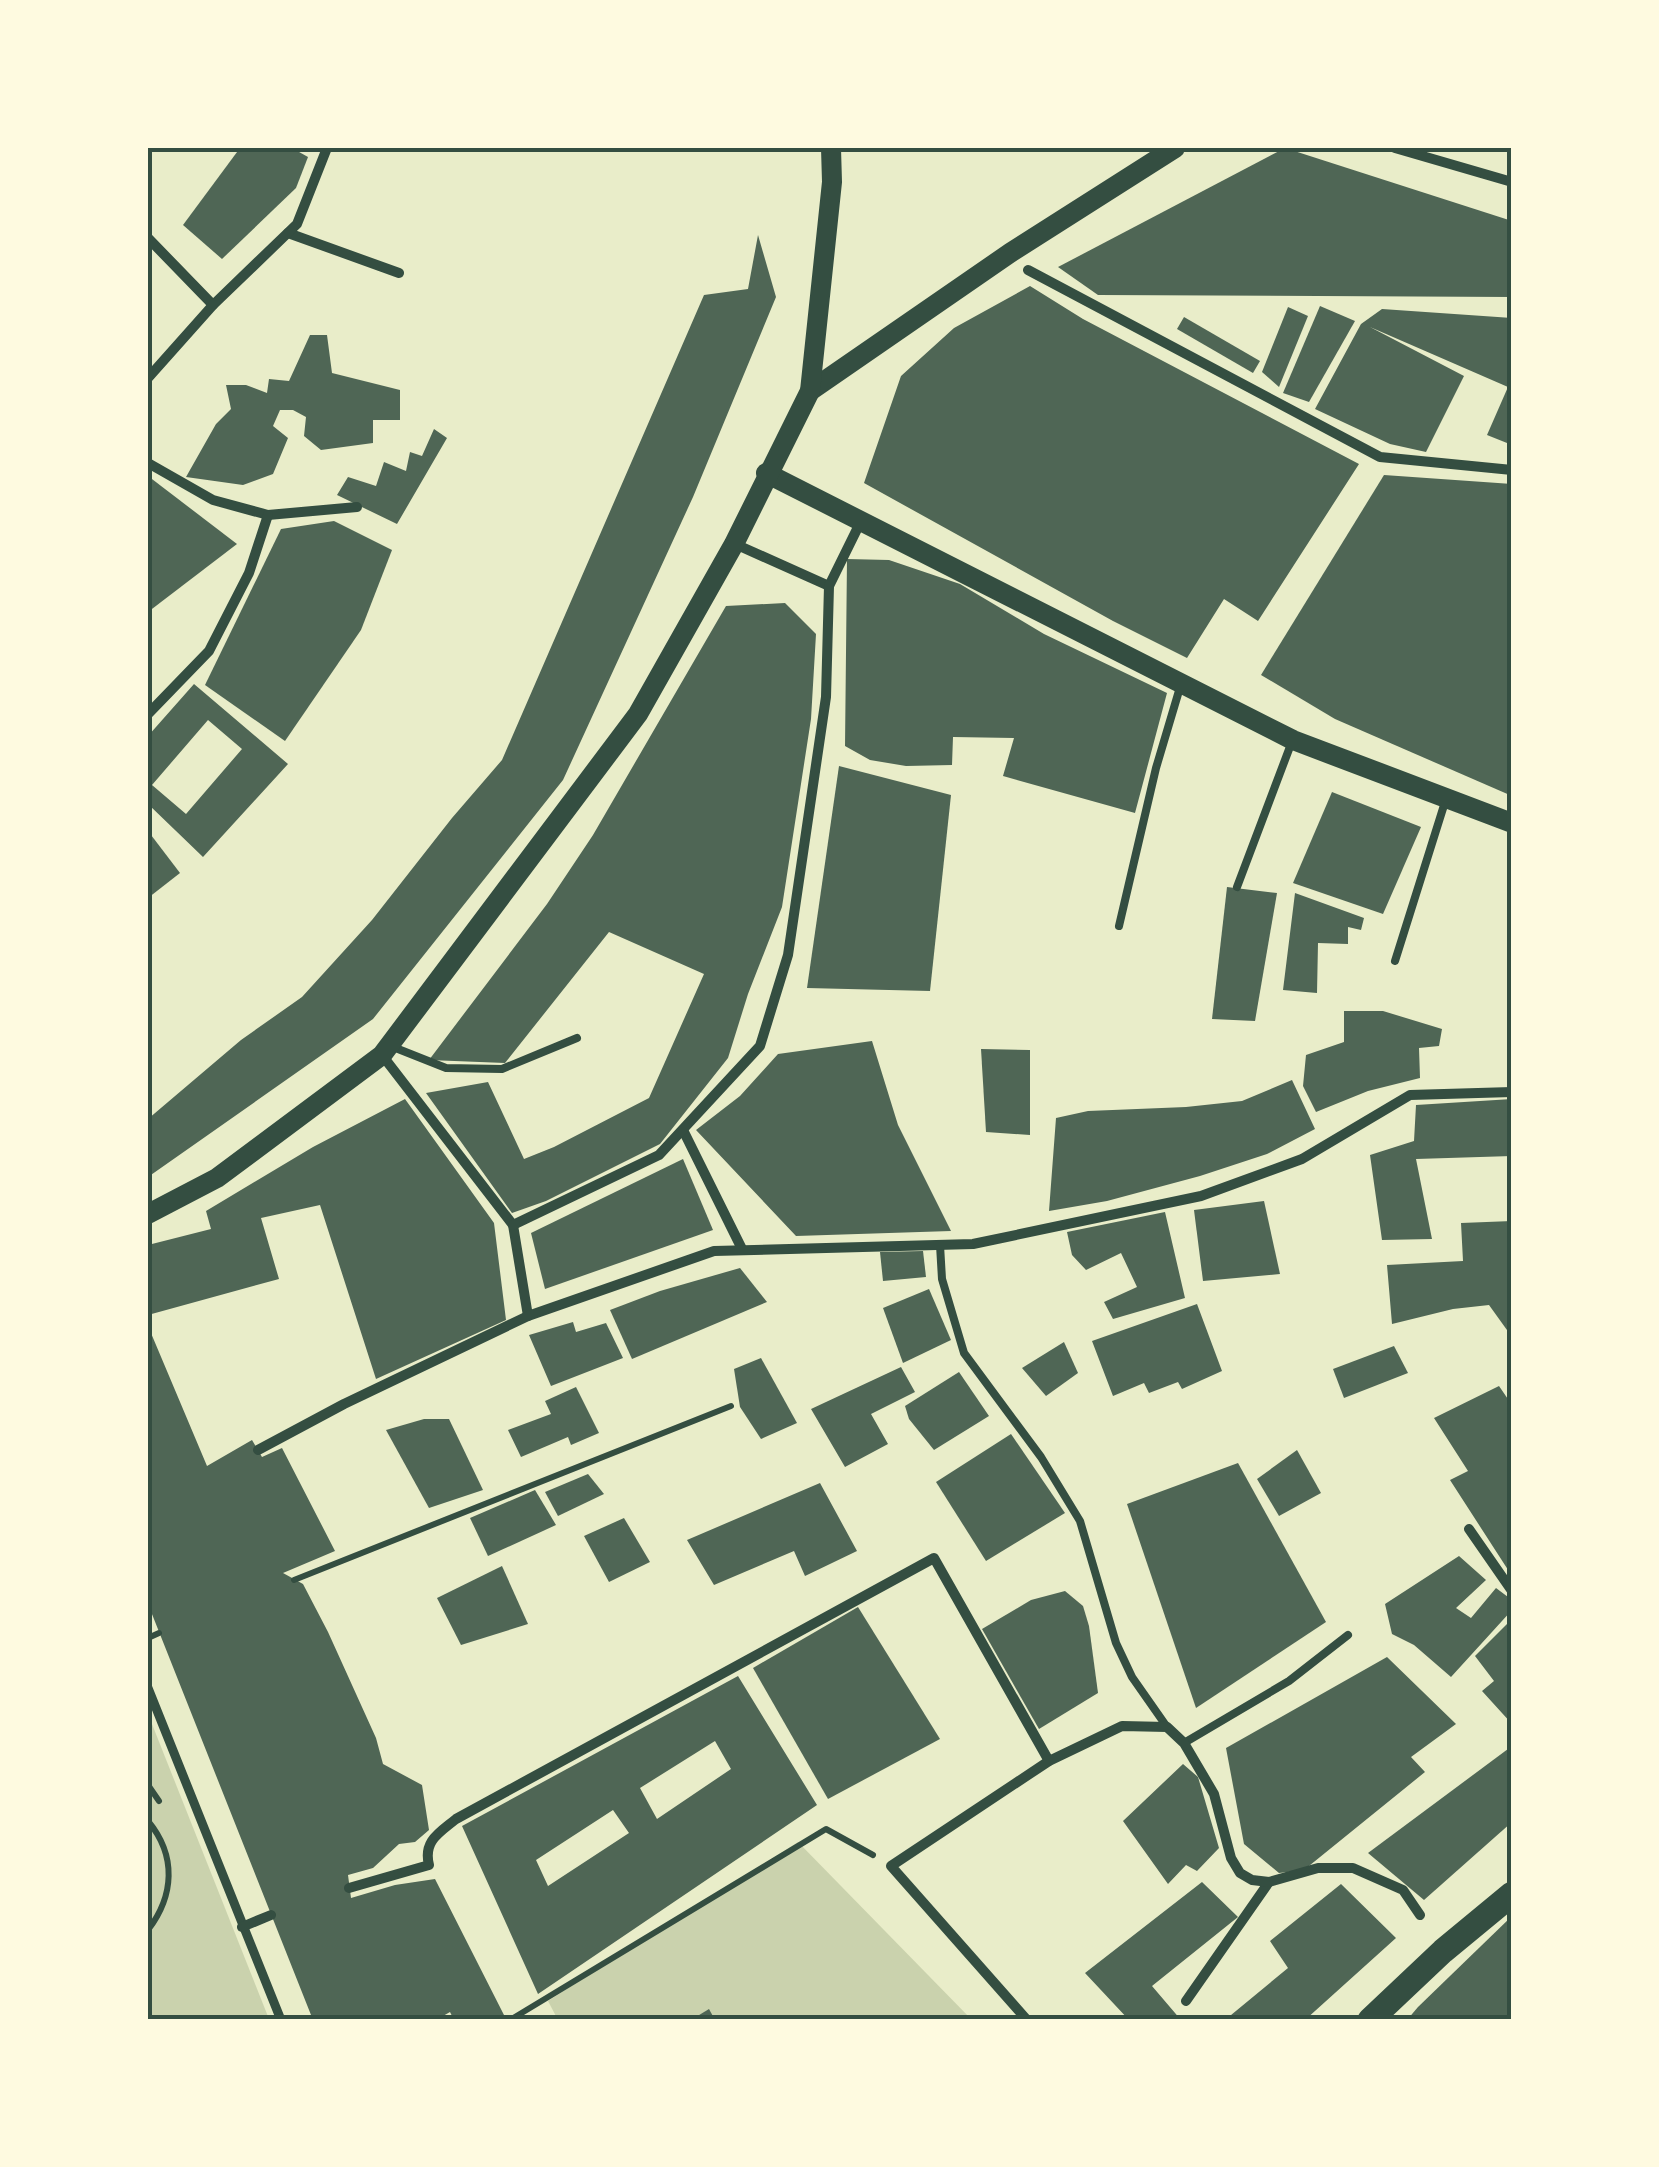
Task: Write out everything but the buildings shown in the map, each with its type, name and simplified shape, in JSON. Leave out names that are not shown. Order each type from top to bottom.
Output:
[{"type":"main road","points":[[148,1214],[216,1178],[386,1050],[638,714],[734,544],[810,391],[832,182],[831,148]]},
{"type":"main road","points":[[810,391],[1143,156],[1175,148]]},
{"type":"main road","points":[[766,473],[1293,740],[1512,823]]},
{"type":"main road","points":[[1370,2020],[1443,1950],[1512,1894]]},
{"type":"street","points":[[148,378],[213,306],[297,224],[327,148]]},
{"type":"street","points":[[1394,148],[1512,182]]},
{"type":"street","points":[[288,233],[399,273]]},
{"type":"street","points":[[148,238],[213,306]]},
{"type":"street","points":[[1028,270],[1380,457],[1512,470]]},
{"type":"street","points":[[148,463],[213,500],[268,514],[357,507]]},
{"type":"street","points":[[148,714],[209,650],[250,573],[268,514]]},
{"type":"street","points":[[513,1225],[659,1155],[760,1046],[788,955],[826,696],[829,586],[862,519]]},
{"type":"street","points":[[734,544],[829,586]]},
{"type":"street","points":[[386,1050],[513,1225],[528,1316]]},
{"type":"street","points":[[258,1450],[528,1316],[714,1251],[972,1244],[1201,1196],[1302,1160],[1410,1095],[1512,1092]]},
{"type":"street","points":[[684,1130],[742,1249]]},
{"type":"street","points":[[1469,1529],[1512,1590]]},
{"type":"street","points":[[349,1888],[429,1865],[426,1851],[432,1838],[456,1819],[934,1558],[1049,1761]]},
{"type":"street","points":[[148,1688],[281,2020]]},
{"type":"street","points":[[1027,2020],[891,1866],[1049,1761],[1122,1726],[1167,1727],[1184,1743],[1214,1794],[1231,1858],[1240,1873],[1252,1880],[1269,1882],[1318,1868],[1353,1868],[1403,1890],[1420,1915]]},
{"type":"street","points":[[1186,2001],[1269,1882]]},
{"type":"street","points":[[242,1927],[271,1916]]},
{"type":"lane","points":[[1119,926],[1156,768],[1181,684]]},
{"type":"lane","points":[[1237,887],[1293,740]]},
{"type":"lane","points":[[1396,961],[1446,798]]},
{"type":"lane","points":[[386,1050],[446,1068],[502,1070],[577,1038]]},
{"type":"lane","points":[[940,1245],[942,1278],[964,1353],[1040,1457],[1080,1521],[1116,1643],[1132,1676],[1167,1727]]},
{"type":"lane","points":[[1184,1743],[1289,1680],[1348,1635]]},
{"type":"path","points":[[294,1580],[730,1406]]},
{"type":"path","points":[[148,1638],[159,1633]]},
{"type":"path","points":[[148,1786],[159,1801]]},
{"type":"path","points":[[148,1821],[166,1852],[170,1873],[164,1904],[148,1930]]},
{"type":"path","points":[[510,2020],[826,1829],[891,1866]]},
{"type":"green space","points":[[148,1714],[269,2019],[148,2019]]},
{"type":"green space","points":[[798,1842],[971,2019],[558,2020],[548,2001]]}]
